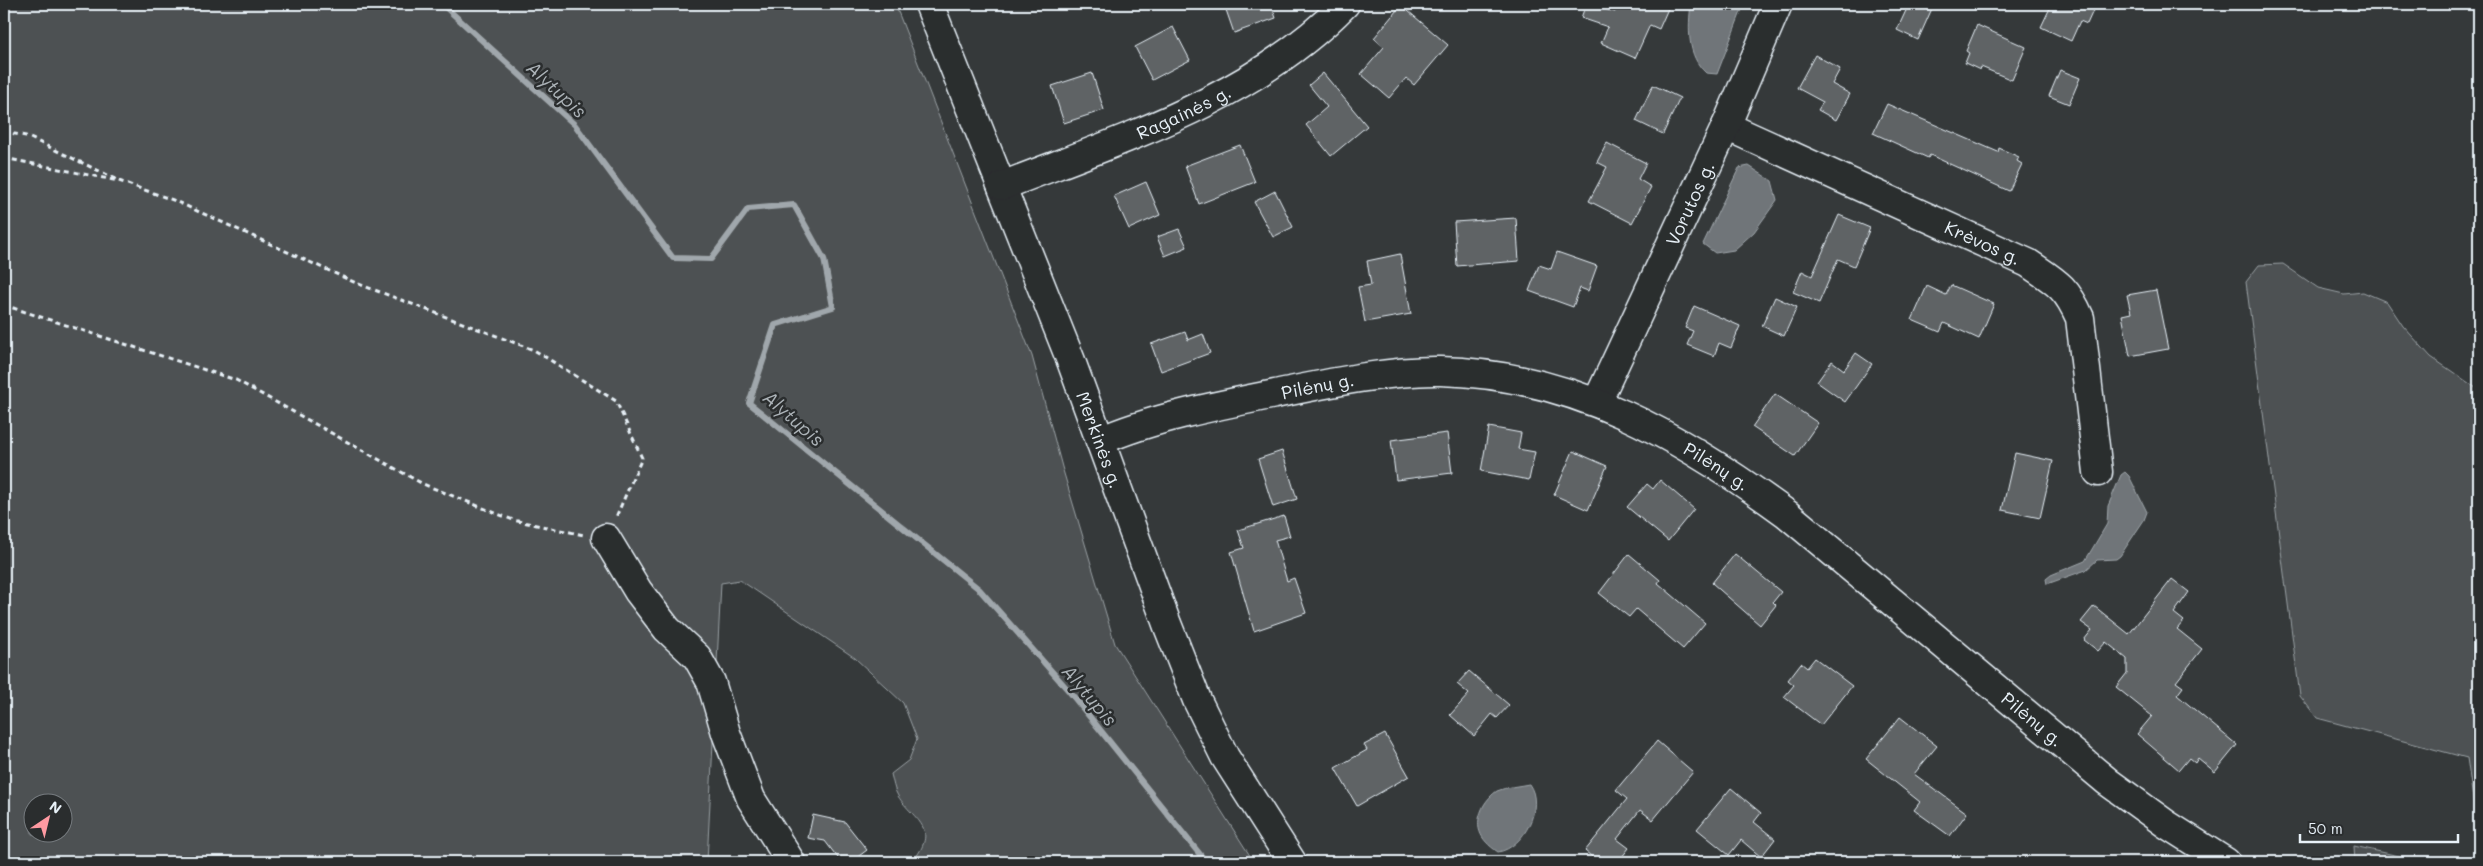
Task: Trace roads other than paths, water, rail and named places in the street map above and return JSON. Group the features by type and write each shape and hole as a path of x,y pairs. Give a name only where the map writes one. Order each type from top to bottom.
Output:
{"street":[{"name":"Merkinės g.","path":"929,4 1071,361 1197,700 1225,757 1292,862"},
{"name":"Ragainės g.","path":"1002,186 1135,134 1206,102 1287,55 1328,21 1345,4"},
{"name":"Vorutos g.","path":"1597,402 1726,126 1778,4"},
{"name":"Krėvos g.","path":"1726,126 2028,263 2056,281 2071,296 2080,318 2098,472"},
{"name":"Pilėnų g.","path":"1100,441 1120,432 1241,401 1312,386 1439,371 1494,376 1526,382 1597,402 1669,436 1751,488 1787,514 2108,782 2166,824 2226,862"},
{"path":"606,538 638,591 667,629 697,657 711,682 726,733 751,799 791,862"}],"waterway":[{"name":"Alytupis","path":"442,4 575,125 673,258 711,259 748,209 794,205 824,259 833,307 775,325 749,403 979,589 1069,691 1206,862"}]}
